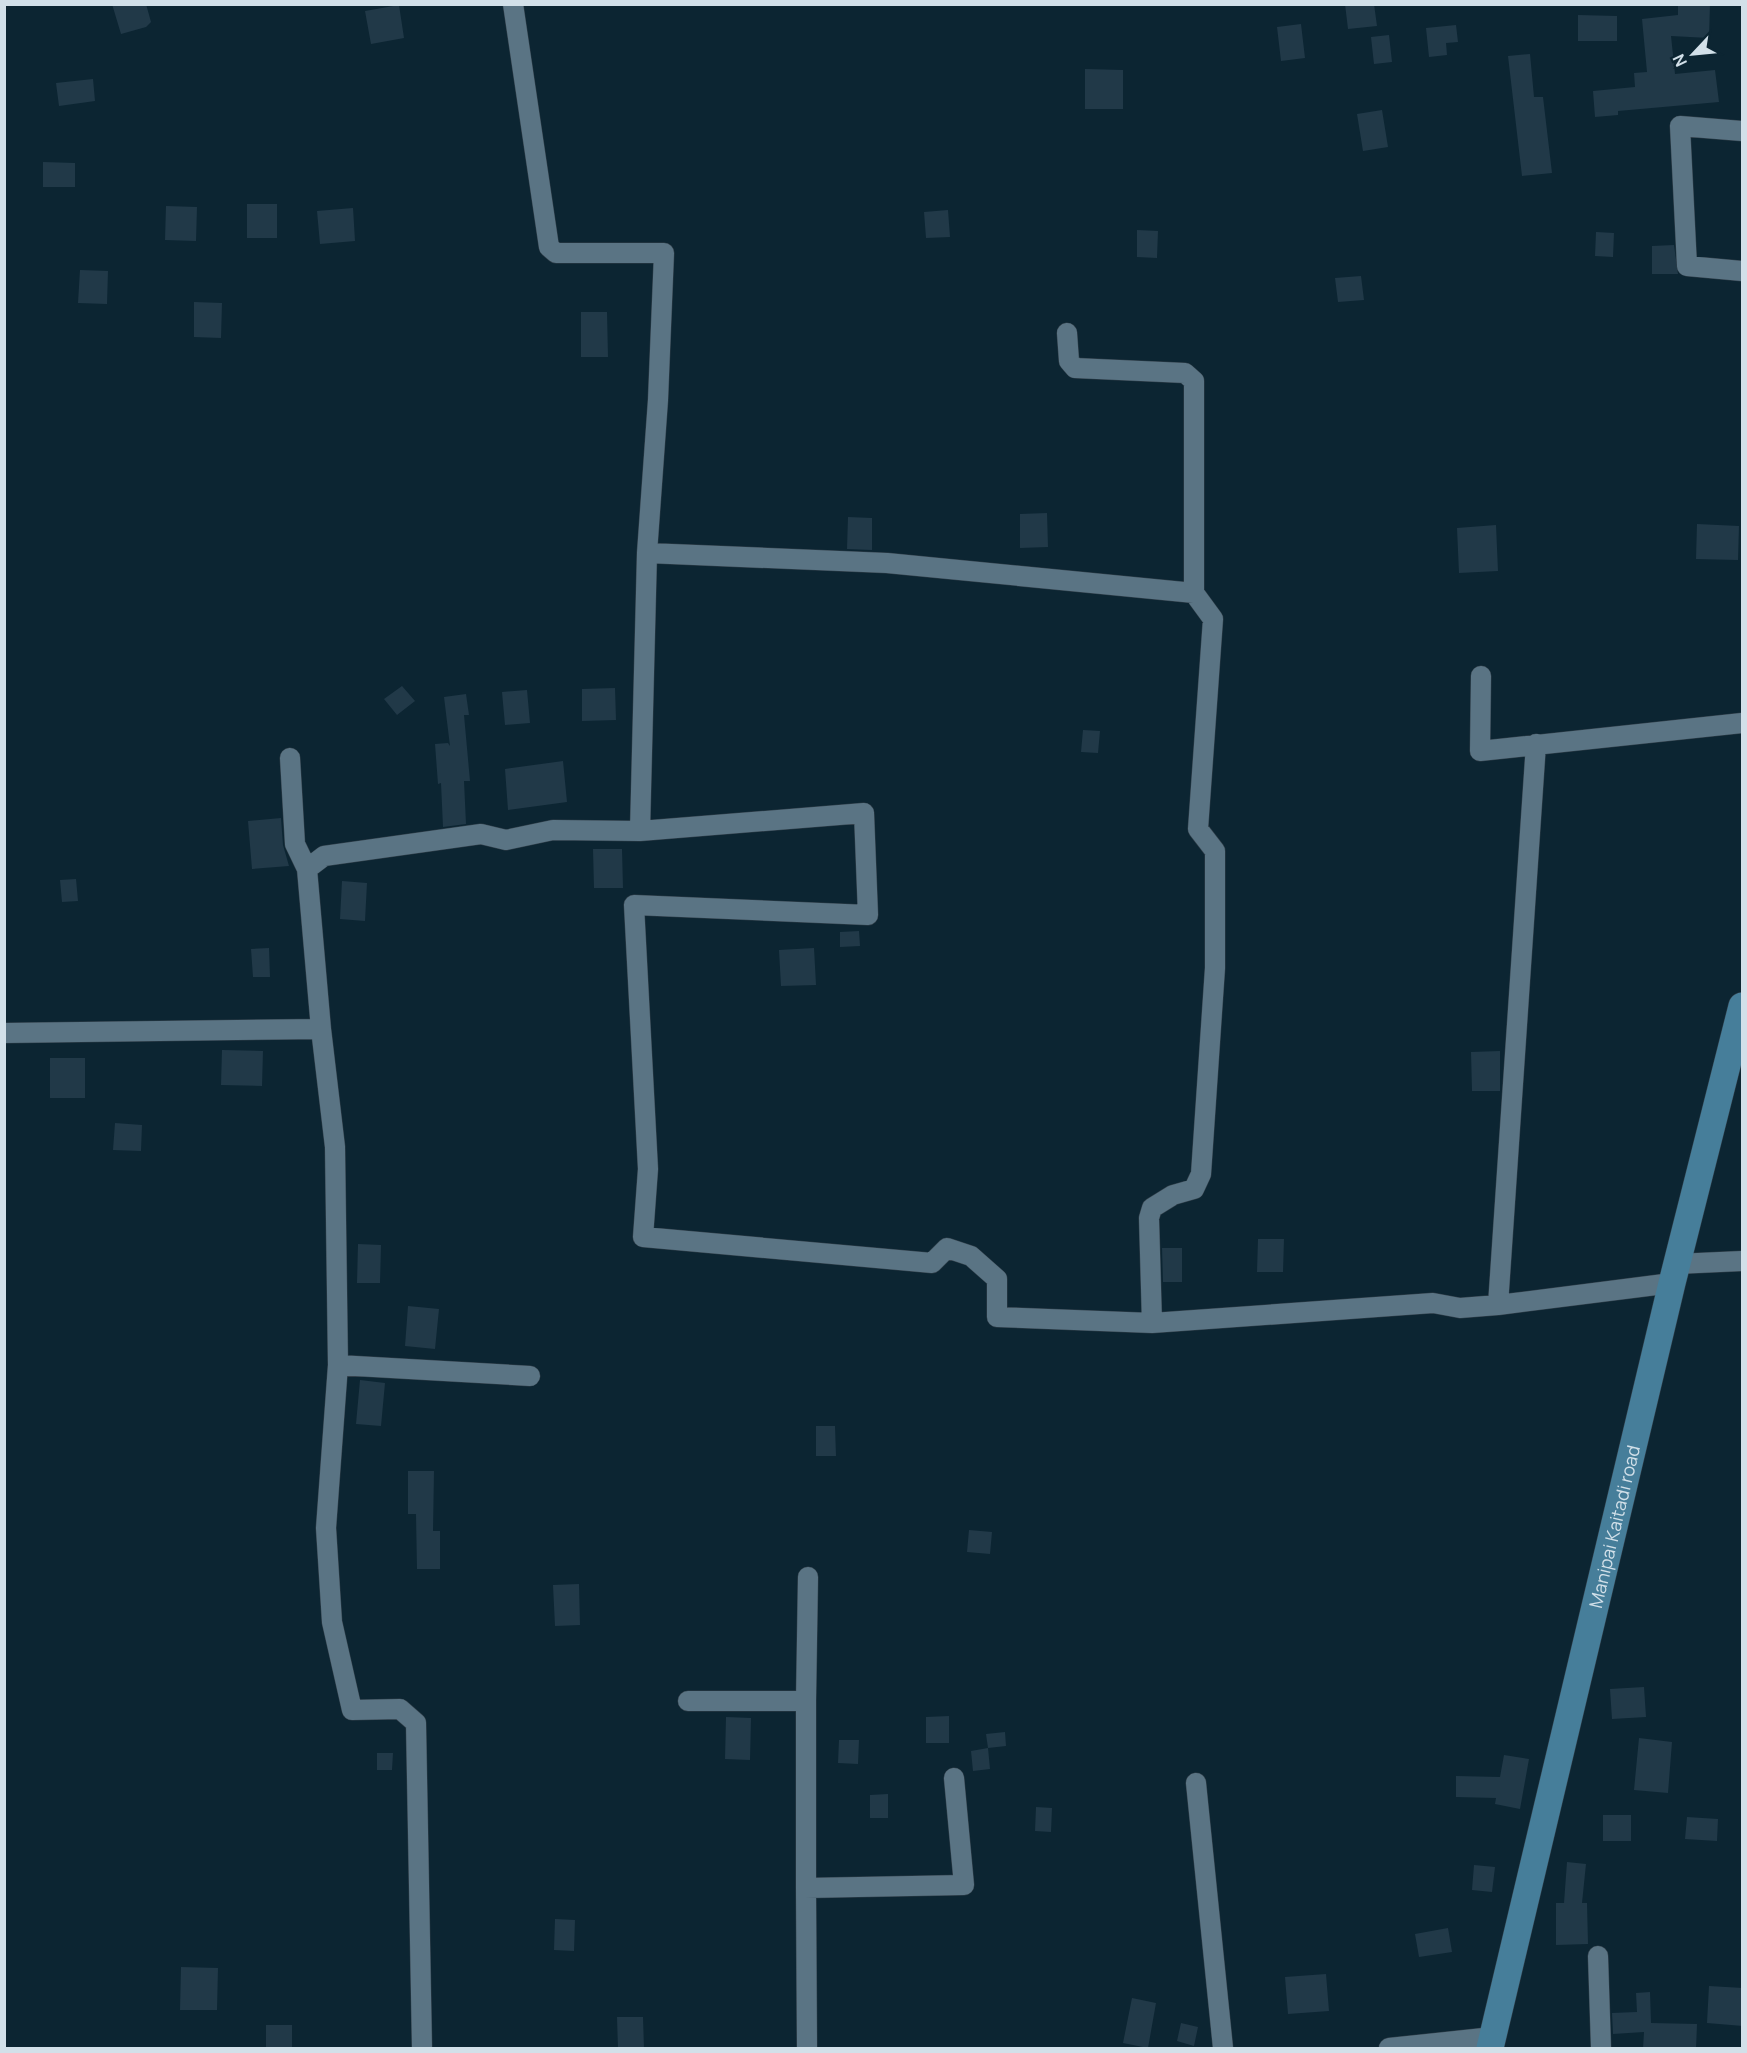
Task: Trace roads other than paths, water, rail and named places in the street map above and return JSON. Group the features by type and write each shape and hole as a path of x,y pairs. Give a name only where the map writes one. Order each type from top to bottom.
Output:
{"main road":[{"name":"Manipai Kaitadi road","path":"1491,2043 1674,1273 1743,1006"}],"street":[{"path":"513,4 549,247 556,253 664,253 658,400 647,553 640,831"},
{"path":"1743,131 1680,126 1687,266 1743,271"},
{"path":"1067,333 1069,361 1075,368 1185,373 1194,381 1194,593 1213,618 1198,829 1215,851 1215,968 1202,1174 1194,1189 1173,1195 1152,1208 1149,1218 1152,1323"},
{"path":"647,553 888,563 1194,593"},
{"path":"1481,676 1480,751 1743,723"},
{"path":"1498,1305 1536,744"},
{"path":"290,758 295,844 307,868 321,1029 335,1147 338,1365 326,1528 332,1622 352,1710 400,1709 416,1723 422,2049"},
{"path":"307,868 324,856 481,834 506,840 553,830 640,831 864,813 868,915 634,905 648,1169 643,1237 932,1263 947,1248 971,1256 997,1279 997,1317 1152,1323 1432,1303 1460,1308 1498,1305 1743,1261"},
{"path":"4,1033 321,1029"},
{"path":"338,1365 530,1376"},
{"path":"807,2049 808,1577"},
{"path":"688,1701 806,1701"},
{"path":"806,1888 964,1885 954,1778"},
{"path":"1196,1783 1223,2049"},
{"path":"1598,1956 1600,2049"},
{"path":"1389,2049 1491,2043"}]}
